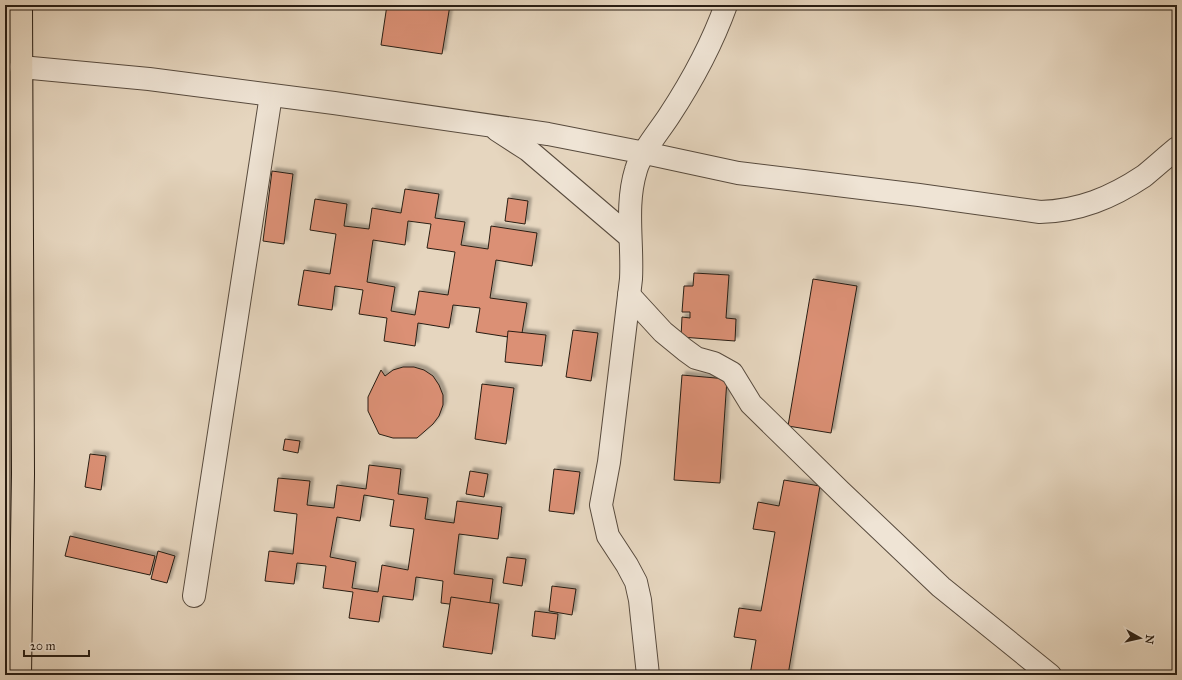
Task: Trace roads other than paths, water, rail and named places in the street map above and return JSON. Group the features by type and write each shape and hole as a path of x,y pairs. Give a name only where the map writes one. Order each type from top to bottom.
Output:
{"main road":[{"path":"20,675 23,474 21,5"}],"lane":[{"path":"648,675 640,600 636,582 608,536 601,505 609,462 629,295 632,262 630,202 632,184 636,168 645,152 670,115 703,59 726,5"},
{"path":"21,67 149,79 334,103 548,134 645,152 738,173 919,195 1040,212 1057,212 1108,197 1145,175 1177,148"},
{"path":"194,596 271,95"},
{"path":"492,127 528,150 630,237"},
{"path":"629,295 663,332 685,350 696,358 714,363 732,373 752,404 851,502 941,587 1050,675"}]}
